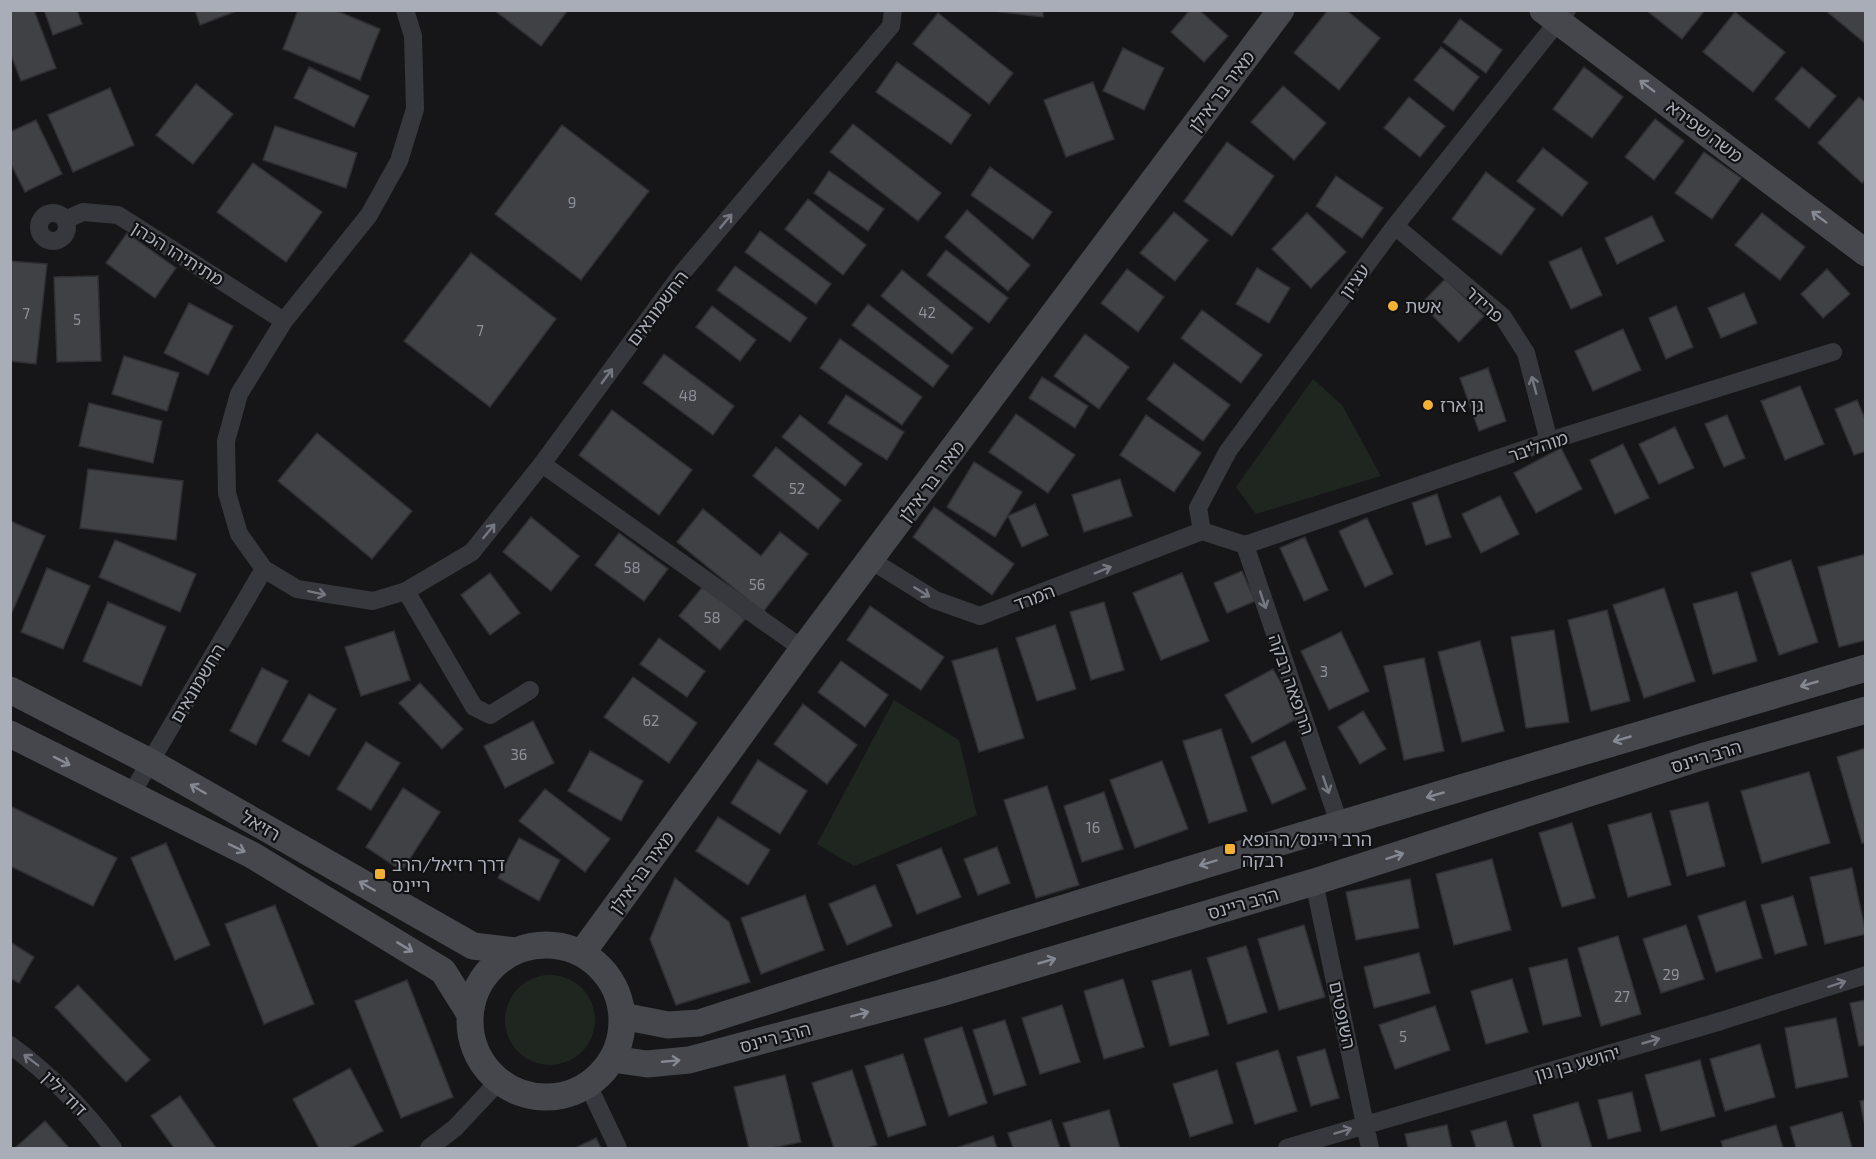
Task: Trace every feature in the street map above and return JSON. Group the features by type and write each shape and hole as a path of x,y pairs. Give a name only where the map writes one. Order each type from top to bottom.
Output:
{"main road":[{"name":"מאיר בר אילן","path":"582,953 803,649 872,561 1281,10"},
{"name":"משה שפירא","path":"1556,14 1866,253"},
{"name":"הרב ריינס","path":"622,1016 668,1025 699,1023 934,947 1339,823 1866,668"},
{"name":"רזיאל","path":"10,690 150,762 472,946 515,951"},
{"name":"הרב ריינס","path":"612,1059 647,1064 689,1060 941,993 1314,882 1701,757 1866,710"},
{"name":"רזיאל","path":"10,734 252,855 443,971 470,1014"},
{"path":"537,945 560,945 582,953 602,969 616,991 622,1016 621,1038 612,1059 602,1073 588,1085 567,1095 543,1097 520,1093 499,1081 482,1062 472,1039 470,1014 474,994 483,976 497,961 515,951 537,945"}],"street":[{"name":"החשמונאים","path":"405,10 412,36 415,109 399,161 369,215 284,321 239,394 226,441 227,493 236,524 239,534 264,569 297,589 334,597 373,601 406,591 472,552 542,464 683,272 891,26 893,10"},
{"name":"עציון","path":"1202,531 1198,508 1228,452 1556,14"},
{"name":"מתיתיהו הכהן","path":"64,220 83,212 118,215 284,321"},
{"name":"פרידר","path":"1395,226 1503,317 1526,353 1549,441"},
{"name":"מוהליבר","path":"1245,544 1549,441 1833,352"},
{"path":"542,464 803,649"},
{"path":"1202,531 1245,544"},
{"name":"המרד","path":"872,561 935,600 980,616 1202,531"},
{"name":"הרופאה רבקה","path":"1245,544 1339,823"},
{"name":"החשמונאים","path":"130,796 264,569"},
{"path":"406,591 474,707 490,716 530,690"},
{"name":"השופטים","path":"1314,882 1370,1149"},
{"name":"יהושע בן נון","path":"1287,1149 1720,1021 1866,975"},
{"name":"דוד ילין","path":"10,1045 37,1064 93,1120 113,1149"},
{"path":"429,1149 455,1128 499,1081"},
{"path":"588,1085 618,1149"}],"shaded area":[{"path":"1313,379 1342,405 1381,476 1256,514 1236,487"},
{"path":"894,700 959,740 977,815 854,866 817,844"},
{"path":"550,975 567,978 582,988 592,1003 595,1020 592,1037 582,1052 567,1062 550,1065 533,1062 518,1052 508,1037 505,1020 508,1003 518,988 533,978"}],"building":[{"path":"10,10 34,10 56,68 21,81 10,52"},
{"path":"44,10 77,10 82,24 53,35"},
{"path":"195,10 239,10 200,25"},
{"path":"298,10 335,10 380,29 360,80 283,49"},
{"path":"494,10 568,10 541,46"},
{"path":"986,10 1043,10 1043,17"},
{"path":"1190,10 1199,10 1228,36 1204,62 1171,32"},
{"path":"1328,10 1346,10 1380,38 1339,90 1294,53"},
{"path":"1646,10 1705,10 1682,39"},
{"path":"1825,10 1866,10 1866,44"},
{"path":"1735,12 1785,52 1753,92 1703,52"},
{"path":"938,13 1013,73 989,104 913,44"},
{"path":"1460,19 1502,50 1486,73 1443,42"},
{"path":"1441,47 1479,77 1453,111 1414,80"},
{"path":"1123,48 1164,68 1144,110 1103,91"},
{"path":"897,62 971,115 951,144 876,92"},
{"path":"309,67 369,96 354,127 294,98"},
{"path":"1584,67 1623,97 1592,138 1553,109"},
{"path":"1802,67 1836,96 1809,128 1775,99"},
{"path":"1093,82 1114,139 1066,157 1044,100"},
{"path":"196,84 233,114 193,164 156,135"},
{"path":"1283,86 1326,123 1294,160 1251,122"},
{"path":"110,88 134,145 73,172 48,115"},
{"path":"1409,97 1445,126 1420,157 1384,128"},
{"path":"1859,97 1866,103 1866,179 1862,183 1818,143"},
{"path":"1655,119 1684,141 1654,180 1625,157"},
{"path":"36,120 62,174 25,192 10,162 10,132"},
{"path":"853,124 941,193 918,221 830,152"},
{"path":"562,125 649,191 581,280 495,214"},
{"path":"275,126 357,153 346,188 263,160"},
{"path":"1227,142 1274,176 1232,236 1184,201"},
{"path":"1543,148 1588,183 1562,216 1517,181"},
{"path":"1704,152 1741,178 1712,219 1675,193"},
{"path":"253,163 322,212 286,262 217,212"},
{"path":"990,167 1052,212 1033,239 971,195"},
{"path":"829,171 884,209 868,231 814,193"},
{"path":"1486,172 1535,209 1501,255 1452,219"},
{"path":"1336,176 1383,208 1362,238 1316,206"},
{"path":"808,199 866,245 843,275 785,229"},
{"path":"967,210 1030,265 1008,291 945,237"},
{"path":"1174,212 1208,240 1175,281 1140,253"},
{"path":"1307,213 1346,252 1311,288 1272,249"},
{"path":"1762,213 1805,247 1780,280 1735,245"},
{"path":"1652,216 1664,241 1617,264 1605,238"},
{"path":"760,231 831,284 816,304 745,252"},
{"path":"127,233 176,268 155,298 106,263"},
{"path":"1581,248 1602,295 1571,309 1549,262"},
{"path":"946,250 1008,298 989,323 927,275"},
{"path":"471,253 556,319 490,407 404,341"},
{"path":"10,261 47,264 36,364 10,361"},
{"path":"735,266 807,318 790,342 717,290"},
{"path":"1257,268 1290,288 1269,323 1236,304"},
{"path":"1127,269 1164,297 1138,332 1101,303"},
{"path":"1827,269 1850,294 1823,318 1801,294"},
{"path":"902,270 973,328 952,354 881,296"},
{"path":"98,276 101,361 57,362 54,277"},
{"path":"1445,279 1484,316 1459,342 1421,304"},
{"path":"1744,293 1757,323 1721,338 1708,308"},
{"path":"189,303 233,326 208,375 164,353"},
{"path":"868,304 949,366 933,387 852,325"},
{"path":"712,306 756,340 740,361 696,327"},
{"path":"1676,306 1693,347 1666,359 1649,318"},
{"path":"1202,310 1262,355 1241,383 1181,338"},
{"path":"1623,329 1641,370 1593,391 1575,351"},
{"path":"1085,334 1129,367 1099,409 1054,376"},
{"path":"840,339 922,397 902,425 820,368"},
{"path":"664,354 734,406 713,435 643,383"},
{"path":"124,356 179,373 167,411 112,394"},
{"path":"1174,363 1230,405 1203,441 1147,399"},
{"path":"1488,368 1506,421 1479,431 1460,378"},
{"path":"1042,377 1088,406 1075,428 1029,398"},
{"path":"1800,386 1824,444 1785,460 1761,401"},
{"path":"846,395 904,432 887,460 828,423"},
{"path":"1857,400 1866,421 1866,451 1854,455 1835,409"},
{"path":"89,403 162,421 153,463 79,446"},
{"path":"612,410 692,470 659,515 579,455"},
{"path":"1016,414 1075,455 1048,493 989,452"},
{"path":"800,415 862,464 845,486 782,437"},
{"path":"1146,415 1201,453 1174,492 1120,455"},
{"path":"1727,415 1745,458 1724,467 1705,424"},
{"path":"1675,427 1694,468 1659,484 1639,444"},
{"path":"317,433 412,511 372,559 278,481"},
{"path":"1623,444 1649,498 1615,514 1590,460"},
{"path":"776,447 841,500 818,529 753,476"},
{"path":"1561,448 1582,489 1536,513 1514,473"},
{"path":"974,462 1022,492 995,537 947,507"},
{"path":"88,469 183,481 176,540 80,528"},
{"path":"1120,479 1132,516 1084,532 1072,495"},
{"path":"1437,494 1451,537 1426,545 1412,503"},
{"path":"1500,496 1519,534 1481,553 1462,514"},
{"path":"1035,504 1048,535 1022,547 1008,516"},
{"path":"934,507 1014,564 992,595 913,537"},
{"path":"703,509 761,556 780,532 808,554 763,612 677,542"},
{"path":"531,517 579,556 551,591 503,552"},
{"path":"1367,518 1393,574 1365,587 1339,531"},
{"path":"10,521 45,536 10,617"},
{"path":"619,533 668,569 644,601 595,565"},
{"path":"1305,537 1328,590 1304,601 1280,548"},
{"path":"115,540 196,574 180,612 99,577"},
{"path":"1866,554 1866,640 1839,647 1818,567"},
{"path":"1791,560 1818,642 1779,655 1751,573"},
{"path":"47,568 90,586 63,649 21,632"},
{"path":"1242,571 1255,601 1227,613 1214,583"},
{"path":"490,573 520,613 490,635 461,595"},
{"path":"1182,573 1209,641 1161,660 1133,593"},
{"path":"704,585 745,619 720,650 679,616"},
{"path":"1664,588 1695,681 1644,698 1613,605"},
{"path":"1737,592 1757,661 1713,674 1693,604"},
{"path":"108,602 166,627 141,686 83,661"},
{"path":"1104,602 1124,670 1091,680 1070,612"},
{"path":"870,606 944,657 921,690 847,640"},
{"path":"1607,610 1630,701 1591,711 1568,620"},
{"path":"1055,625 1076,689 1037,701 1016,638"},
{"path":"1554,630 1569,722 1526,728 1511,637"},
{"path":"394,631 410,680 361,696 345,647"},
{"path":"1341,632 1369,691 1329,710 1301,651"},
{"path":"659,638 705,671 687,697 640,664"},
{"path":"1480,641 1504,731 1462,742 1438,652"},
{"path":"997,648 1024,738 979,752 952,661"},
{"path":"1424,658 1444,751 1404,760 1384,666"},
{"path":"841,661 888,695 865,727 818,692"},
{"path":"262,668 288,681 256,745 230,731"},
{"path":"1273,669 1300,717 1252,743 1225,695"},
{"path":"633,677 697,723 669,763 604,717"},
{"path":"420,683 463,729 442,749 399,703"},
{"path":"309,694 336,709 309,756 282,741"},
{"path":"803,704 857,745 827,784 774,744"},
{"path":"1363,711 1386,749 1360,764 1338,727"},
{"path":"533,721 554,763 505,788 484,746"},
{"path":"1221,729 1247,811 1209,823 1183,741"},
{"path":"1285,741 1306,789 1272,804 1251,757"},
{"path":"366,742 400,763 371,810 337,789"},
{"path":"1866,748 1866,842 1862,843 1837,757"},
{"path":"590,751 643,781 621,821 568,791"},
{"path":"758,760 807,791 780,834 731,803"},
{"path":"1162,761 1188,829 1135,848 1110,780"},
{"path":"1809,772 1830,843 1762,863 1741,791"},
{"path":"1047,786 1079,885 1036,898 1004,800"},
{"path":"403,788 440,812 402,871 366,847"},
{"path":"545,789 610,839 585,872 519,821"},
{"path":"1104,792 1123,849 1082,862 1064,806"},
{"path":"1708,802 1725,866 1687,876 1670,811"},
{"path":"10,806 117,858 93,906 10,866"},
{"path":"1651,813 1671,885 1628,897 1608,825"},
{"path":"718,817 770,850 748,885 696,851"},
{"path":"1572,823 1595,898 1562,907 1539,833"},
{"path":"519,838 560,860 539,901 498,878"},
{"path":"166,843 210,945 175,960 131,858"},
{"path":"997,847 1010,883 978,895 964,859"},
{"path":"941,848 961,897 917,914 897,865"},
{"path":"1492,859 1511,930 1454,945 1436,874"},
{"path":"1852,868 1866,934 1825,944 1810,877"},
{"path":"675,878 729,922 750,982 676,1005 650,939"},
{"path":"1410,879 1419,928 1356,940 1346,892"},
{"path":"875,885 892,926 847,945 829,904"},
{"path":"805,895 824,950 761,974 741,918"},
{"path":"1793,896 1807,945 1775,954 1761,905"},
{"path":"1745,901 1762,958 1716,972 1698,916"},
{"path":"275,905 314,1004 264,1024 225,924"},
{"path":"1304,925 1325,997 1279,1010 1258,939"},
{"path":"1686,925 1704,979 1661,993 1643,939"},
{"path":"1618,936 1641,1014 1601,1026 1578,948"},
{"path":"10,942 34,957 19,983 10,978"},
{"path":"1246,946 1267,1012 1228,1024 1207,958"},
{"path":"1419,953 1430,993 1374,1008 1364,967"},
{"path":"1567,959 1581,1016 1543,1025 1529,968"},
{"path":"1191,970 1209,1035 1170,1046 1152,981"},
{"path":"1123,979 1144,1047 1104,1059 1084,991"},
{"path":"1512,979 1528,1032 1486,1044 1471,991"},
{"path":"407,980 453,1097 401,1118 355,1001"},
{"path":"78,985 150,1060 126,1082 55,1007"},
{"path":"1866,1000 1866,1045 1859,1046 1850,1003"},
{"path":"1062,1005 1080,1062 1040,1074 1022,1018"},
{"path":"1435,1006 1450,1050 1395,1069 1379,1025"},
{"path":"1836,1018 1848,1077 1796,1088 1785,1028"},
{"path":"1005,1020 1026,1085 994,1095 973,1030"},
{"path":"962,1027 987,1103 949,1116 924,1039"},
{"path":"1760,1044 1775,1097 1725,1111 1710,1059"},
{"path":"1325,1049 1339,1098 1311,1106 1297,1057"},
{"path":"1278,1050 1297,1111 1255,1124 1236,1063"},
{"path":"903,1054 926,1125 888,1137 865,1066"},
{"path":"1700,1060 1715,1116 1661,1131 1645,1075"},
{"path":"350,1068 383,1131 350,1148 319,1148 293,1099"},
{"path":"852,1070 877,1145 866,1148 834,1148 812,1083"},
{"path":"1217,1070 1233,1123 1190,1137 1173,1084"},
{"path":"785,1075 801,1142 772,1148 749,1148 734,1087"},
{"path":"1632,1092 1641,1131 1608,1139 1598,1100"},
{"path":"180,1096 216,1148 174,1148 151,1116"},
{"path":"1866,1100 1866,1132 1860,1101"},
{"path":"1578,1102 1592,1148 1542,1148 1533,1115"},
{"path":"1109,1110 1120,1148 1071,1148 1063,1123"},
{"path":"1842,1112 1852,1148 1796,1148 1790,1127"},
{"path":"1051,1120 1060,1148 1013,1148 1008,1133"},
{"path":"45,1121 69,1148 15,1148"},
{"path":"1506,1121 1514,1148 1476,1148 1471,1131"},
{"path":"1447,1125 1452,1148 1408,1148 1405,1134"},
{"path":"1776,1125 1783,1148 1723,1148 1721,1141"},
{"path":"993,1136 997,1148 956,1148"},
{"path":"596,1138 601,1148 575,1148"}],"place":[{"name":"אשת","path":"1393,306"},
{"name":"גן ארז","path":"1428,405"},
{"name":"הרב ריינס/הרופא רבקה","path":"1230,849"},
{"name":"דרך רזיאל/הרב ריינס","path":"380,874"}]}
